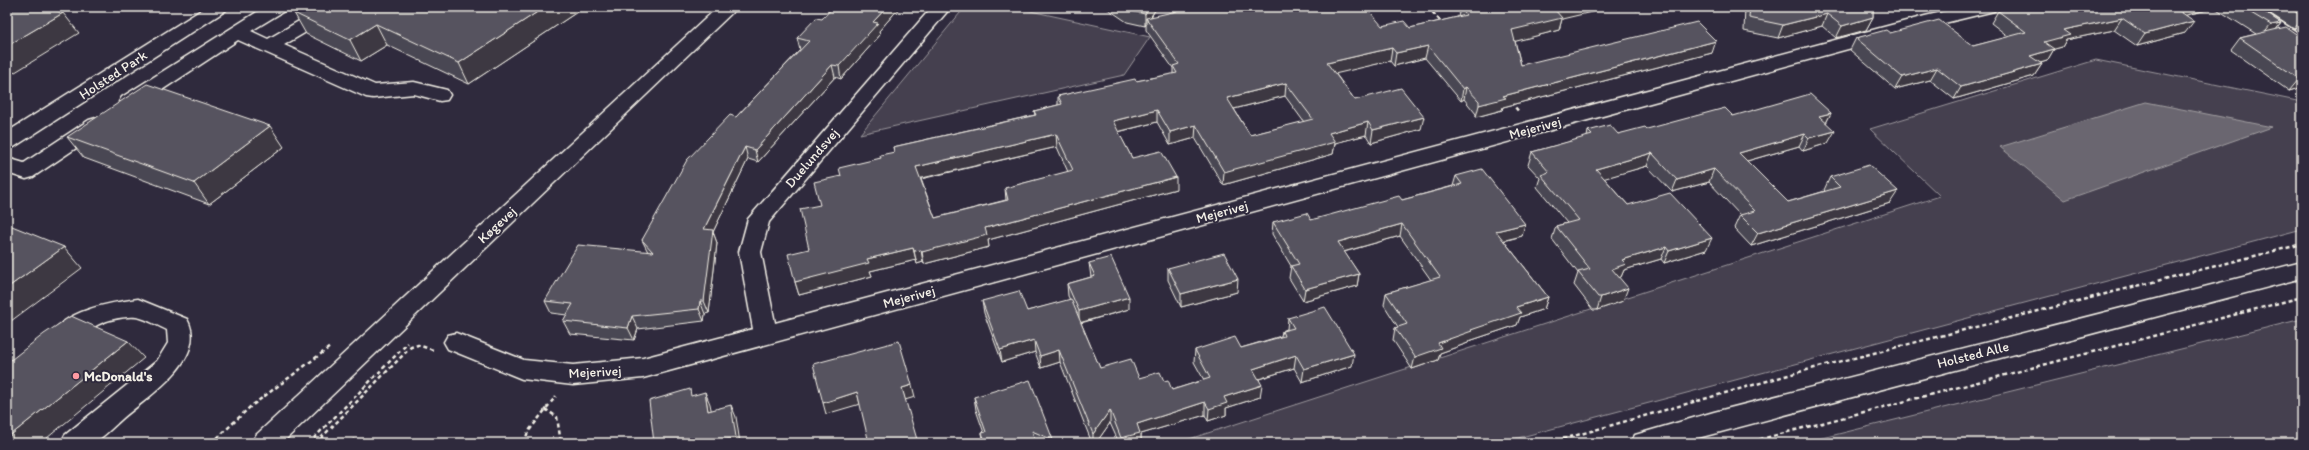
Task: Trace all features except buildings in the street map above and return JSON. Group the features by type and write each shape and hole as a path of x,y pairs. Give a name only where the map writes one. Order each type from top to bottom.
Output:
{"street":[{"name":"Holsted Park","path":"7,142 219,7"},
{"path":"7,165 32,175 114,112 175,71 278,7"},
{"path":"269,46 336,7"},
{"name":"Køgevej","path":"265,443 729,7"},
{"name":"Duelundsvej","path":"766,336 750,252 759,219 942,7"},
{"name":"Mejerivej","path":"456,342 522,369 573,375 643,368 1533,128 1924,14 1988,7"},
{"path":"2244,7 2295,39 2302,38"},
{"path":"237,32 373,92 414,88 440,96"},
{"path":"138,59 175,71"},
{"name":"Holsted Alle","path":"1644,443 1714,422 2302,270"},
{"path":"44,351 87,319 113,311 138,308 179,325 180,344 166,368 74,443"}],"path":[{"path":"1428,7 1443,24"},
{"path":"1508,99 1533,128"},
{"path":"1549,443 1799,372 2302,244"},
{"path":"1746,443 2302,297"},
{"path":"309,443 410,342"},
{"path":"316,443 410,347 418,345 441,352 456,342"},
{"path":"524,443 528,432 573,375"},
{"path":"545,409 557,417 561,443"}],"shaded area":[{"path":"965,7 1012,7 1150,37 1124,75 860,134"},
{"path":"2096,60 2302,102 2302,229 1499,443 1177,443 1940,196 1870,129"},
{"path":"2146,102 2272,127 2065,200 2000,147"},
{"path":"2302,319 2302,443 1802,443"}],"place":[{"name":"McDonald's","path":"76,376"}]}
